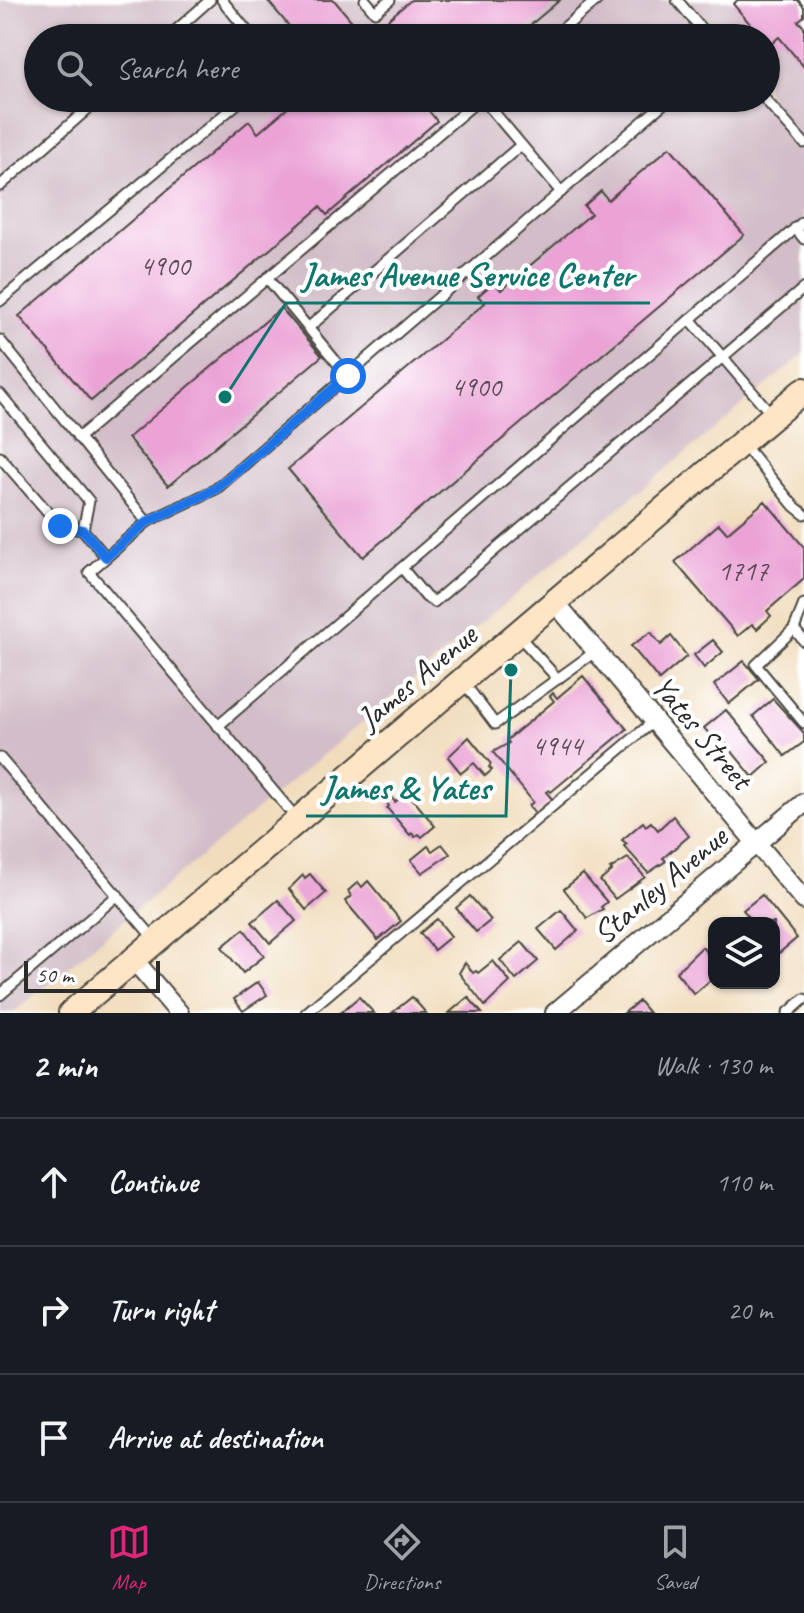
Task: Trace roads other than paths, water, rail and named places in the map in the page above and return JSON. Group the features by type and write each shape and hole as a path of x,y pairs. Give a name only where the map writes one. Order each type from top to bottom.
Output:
{"main road":[{"name":"James Avenue","path":"71,1013 742,442 773,416 801,399"}],"street":[{"name":"Yates Street","path":"555,602 804,900"},
{"name":"Stanley Avenue","path":"555,1013 804,803"},
{"path":"134,960 179,1013"}],"lane":[{"path":"183,24 210,0"},
{"path":"222,0 242,24"},
{"path":"365,0 375,12 390,0"},
{"path":"569,24 597,0"},
{"path":"677,0 697,24"},
{"path":"0,186 84,112"},
{"path":"0,301 227,112"},
{"path":"78,438 465,112"},
{"path":"494,112 561,192"},
{"path":"298,820 89,572 147,522 216,489 654,112"},
{"path":"779,112 800,131 804,143"},
{"path":"308,328 521,145"},
{"path":"218,726 804,221"},
{"path":"795,228 804,239"},
{"path":"267,278 348,376"},
{"path":"402,568 434,602 804,288"},
{"path":"690,319 773,416"},
{"path":"0,340 147,522"},
{"path":"0,394 89,501 83,530"},
{"path":"742,442 804,514"},
{"path":"0,457 60,526 83,530 106,557"},
{"path":"804,604 794,629 756,665 804,723"},
{"path":"794,629 804,641"},
{"path":"517,634 558,679"},
{"path":"462,680 495,724 596,651"},
{"path":"306,1013 654,721"},
{"path":"0,758 156,941"},
{"path":"0,995 118,895"},
{"path":"788,1013 804,999"}],"place":[{"name":"James Avenue Service Center","path":"225,397"},
{"name":"James & Yates","path":"511,670"}]}
